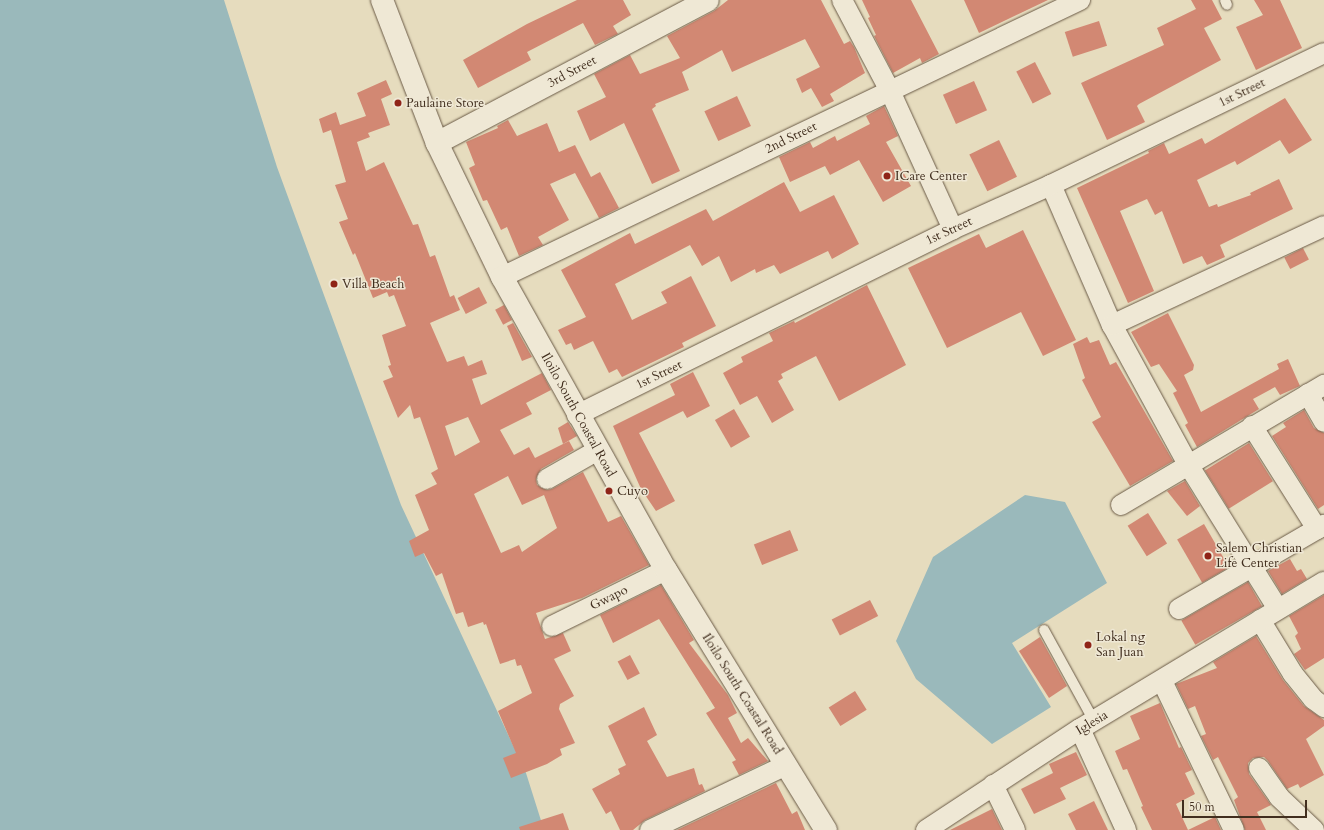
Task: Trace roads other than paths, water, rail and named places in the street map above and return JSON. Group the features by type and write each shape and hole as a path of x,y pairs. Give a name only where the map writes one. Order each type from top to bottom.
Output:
{"street":[{"name":"Iloilo South Coastal Road","path":"382,0 437,143 502,277 577,415 666,570 826,830"},
{"name":"3rd Street","path":"437,143 708,0"},
{"path":"842,0 890,91 953,229"},
{"name":"2nd Street","path":"502,277 1080,0"},
{"name":"1st Street","path":"577,415 953,229 1051,185 1324,53"},
{"path":"1051,185 1112,325 1189,466 1278,609"},
{"path":"1112,325 1324,226"},
{"path":"1121,505 1189,466 1252,426 1316,390 1324,422"},
{"path":"1179,609 1321,527 1252,426"},
{"path":"547,480 598,450"},
{"name":"Gwapo","path":"552,626 666,570"},
{"name":"Iglesia","path":"926,830 1087,725 1324,582"},
{"path":"1260,620 1293,674 1313,699 1324,707"},
{"path":"1162,681 1234,830"},
{"path":"1087,725 1126,830"},
{"path":"650,830 786,765"},
{"path":"1259,768 1278,797 1314,830"},
{"path":"993,785 1015,830"}],"lane":[{"path":"1044,630 1087,725"}],"water":[{"path":"0,0 224,0 277,167 401,505 526,773 544,830 0,830"},
{"path":"1025,495 1065,502 1107,583 1012,643 1051,707 992,744 916,679 896,641 933,557"}],"place":[{"name":"Paulaine Store","path":"398,103"},
{"name":"ICare Center","path":"887,176"},
{"name":"Villa Beach","path":"334,284"},
{"name":"Cuyo","path":"609,491"},
{"name":"Salem Christian Life Center","path":"1208,556"},
{"name":"Lokal ng San Juan","path":"1088,645"}]}
